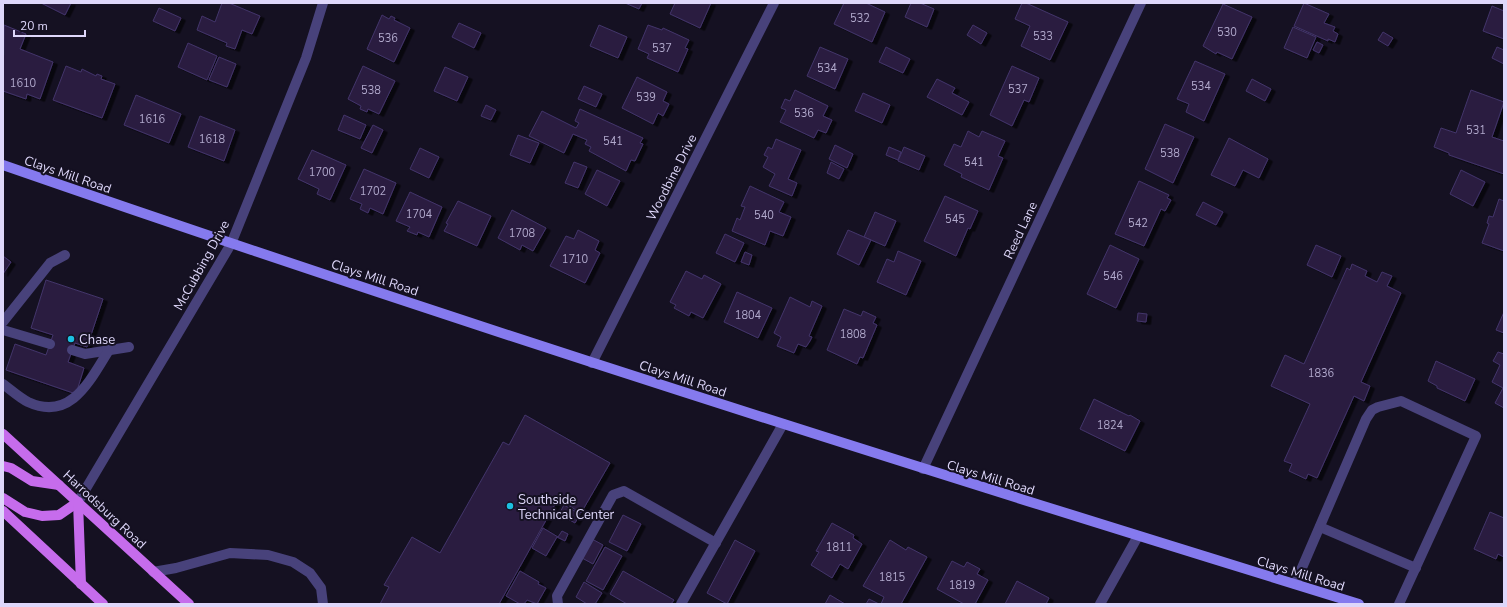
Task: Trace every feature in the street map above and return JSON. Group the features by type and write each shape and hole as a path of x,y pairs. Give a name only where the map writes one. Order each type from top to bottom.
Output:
{"main road":[{"name":"Clays Mill Road","path":"3,165 231,244 592,363 1138,536 1359,604"},
{"name":"Harrodsburg Road","path":"3,434 189,604"},
{"path":"3,466 11,468 32,481 59,485"},
{"path":"3,498 25,512 42,516 59,515 78,502"},
{"path":"78,502 81,584"},
{"path":"3,511 103,604"}],"street":[{"name":"McCubbing Drive","path":"78,502 231,244 306,58 324,3"},
{"name":"Woodbine Drive","path":"592,363 774,3"},
{"name":"Reed Lane","path":"923,468 1141,3"},
{"path":"3,322 50,263 65,255"},
{"path":"3,330 50,344"},
{"path":"72,350 85,354 129,347"},
{"path":"3,384 28,402 51,409 66,402 84,389 109,350"},
{"path":"1295,584 1366,419 1372,410 1401,401 1476,436 1399,604"},
{"path":"681,604 783,424"},
{"path":"558,604 557,596 613,495 624,491 716,543"},
{"path":"1320,527 1416,568"},
{"path":"1100,604 1138,536"},
{"path":"153,572 176,568 230,554 268,555 293,562 310,573 322,588 323,604"}],"building":[{"path":"41,3 71,3 65,15"},
{"path":"222,3 229,3 260,16 252,34 242,30 235,49 226,46 227,43 197,30 202,16 215,22"},
{"path":"625,3 642,3 639,9"},
{"path":"675,3 711,3 700,28 670,14"},
{"path":"844,3 866,3 885,12 872,42 834,24"},
{"path":"911,3 920,3 934,9 927,27 905,17"},
{"path":"1022,3 1026,3 1068,22 1050,60 1021,46 1030,26 1015,19"},
{"path":"1304,3 1329,14 1324,23 1335,27 1333,31 1338,34 1335,42 1328,39 1328,41 1294,26"},
{"path":"1223,4 1252,17 1232,59 1217,52 1216,54 1203,46"},
{"path":"1492,6 1504,11 1504,39 1483,31"},
{"path":"159,8 181,18 175,31 153,21"},
{"path":"382,15 389,19 391,16 395,18 394,20 410,28 394,62 367,49"},
{"path":"459,23 481,33 474,48 452,37"},
{"path":"4,25 26,34 20,49 53,62 40,99 27,94 26,99 3,91"},
{"path":"599,25 627,37 618,58 590,46"},
{"path":"648,25 662,30 663,28 689,40 685,48 688,49 678,72 647,58 649,54 638,49"},
{"path":"973,25 987,33 981,44 967,35"},
{"path":"1293,27 1316,37 1307,58 1284,48"},
{"path":"1383,32 1393,38 1388,46 1378,40"},
{"path":"1317,42 1323,45 1319,53 1313,50"},
{"path":"188,43 217,56 207,80 178,67"},
{"path":"820,47 848,59 835,89 807,76"},
{"path":"886,47 910,59 903,73 879,62"},
{"path":"1497,47 1504,50 1504,64 1492,58"},
{"path":"219,57 236,64 227,87 209,80"},
{"path":"1195,61 1225,74 1204,121 1186,112 1189,104 1177,99"},
{"path":"66,66 81,72 82,69 96,76 97,74 102,76 101,79 115,84 102,118 53,100"},
{"path":"363,66 395,81 379,114 368,109 367,112 360,109 361,106 348,99"},
{"path":"1012,66 1039,78 1029,102 1024,100 1012,126 990,115"},
{"path":"445,67 468,77 457,101 434,91"},
{"path":"637,77 667,92 663,101 669,104 663,116 658,113 653,124 622,108"},
{"path":"937,79 955,88 952,93 969,102 962,115 927,97"},
{"path":"1252,79 1271,89 1265,101 1246,91"},
{"path":"584,86 602,94 596,107 578,99"},
{"path":"795,90 828,106 823,116 832,120 826,133 818,130 814,138 780,122 786,110 781,108 785,99 790,101"},
{"path":"1471,90 1504,102 1492,137 1504,141 1504,174 1449,155 1449,153 1434,147 1441,128 1456,133"},
{"path":"863,93 890,105 882,123 855,111"},
{"path":"136,95 181,114 169,143 124,125"},
{"path":"486,105 496,110 491,120 481,116"},
{"path":"580,109 643,138 640,143 643,144 635,161 631,160 626,171 589,151 591,147 585,144 587,140 573,134 564,153 529,136 542,111 576,128 579,123 575,121"},
{"path":"344,115 366,125 360,139 338,130"},
{"path":"200,116 235,130 224,161 188,147"},
{"path":"1165,124 1194,137 1173,183 1145,169"},
{"path":"373,125 383,130 372,153 361,148"},
{"path":"968,131 979,137 982,131 1005,141 998,156 1003,158 989,190 961,177 962,174 944,165 954,144 961,147"},
{"path":"518,135 539,143 530,163 510,155"},
{"path":"1229,138 1268,159 1259,178 1243,170 1235,186 1211,175"},
{"path":"776,139 801,150 788,179 797,183 792,196 769,186 775,174 763,167 768,157 764,155 768,147 772,149"},
{"path":"835,145 853,154 847,168 829,159"},
{"path":"889,147 901,152 898,160 886,155"},
{"path":"904,147 925,156 919,170 898,161"},
{"path":"420,148 439,157 429,178 410,169"},
{"path":"312,150 346,165 330,200 317,194 319,189 298,179"},
{"path":"574,162 587,167 578,188 565,183"},
{"path":"831,162 844,169 839,179 827,173"},
{"path":"364,169 396,183 383,214 370,208 368,213 360,209 362,204 350,199"},
{"path":"597,170 620,181 607,206 585,194"},
{"path":"1461,170 1485,182 1473,206 1450,194"},
{"path":"1139,181 1169,195 1167,198 1171,200 1165,211 1161,209 1144,246 1115,234"},
{"path":"750,186 784,202 779,212 791,217 783,236 770,231 765,245 732,231 737,218 740,220 745,207 741,206"},
{"path":"410,192 442,207 429,237 418,232 417,235 407,231 410,227 396,221"},
{"path":"945,196 978,211 970,229 968,228 956,256 924,241"},
{"path":"1499,199 1504,201 1504,251 1482,243 1489,224 1487,223 1489,216 1493,217"},
{"path":"458,201 491,216 477,246 444,231 448,224 446,223"},
{"path":"1203,202 1223,212 1216,225 1196,215"},
{"path":"512,210 546,228 533,251 522,245 520,250 498,238"},
{"path":"875,212 896,221 885,246 864,237"},
{"path":"578,230 599,241 595,250 600,253 585,283 550,266 566,236 574,239"},
{"path":"848,230 871,240 859,265 837,254"},
{"path":"725,234 744,243 735,262 716,253"},
{"path":"1110,245 1139,259 1116,308 1087,294"},
{"path":"1316,245 1341,256 1332,277 1307,265"},
{"path":"898,251 921,261 906,295 877,282 887,259 894,262"},
{"path":"745,252 752,255 749,265 741,262"},
{"path":"3,256 11,262 3,274"},
{"path":"1352,264 1367,271 1365,276 1377,282 1382,272 1392,276 1387,286 1401,293 1361,382 1370,386 1364,401 1354,396 1317,478 1308,474 1306,479 1289,471 1292,464 1284,461 1310,404 1271,386 1285,355 1304,364 1347,268 1350,270"},
{"path":"686,271 702,279 704,275 721,284 703,318 691,312 689,316 674,308 676,305 670,302"},
{"name":"Chase","path":"46,280 103,299 87,347 75,343 68,362 84,368 76,394 6,370 15,344 46,355 53,335 31,328"},
{"path":"737,292 772,308 758,338 724,322"},
{"path":"790,297 810,307 812,301 822,306 809,336 812,337 810,341 806,347 798,344 794,353 777,346 781,337 774,333"},
{"path":"844,309 861,316 863,311 876,317 873,323 877,325 863,358 860,357 857,364 827,350"},
{"path":"1504,312 1504,333 1496,330"},
{"path":"1138,313 1147,314 1146,322 1137,321"},
{"path":"1498,352 1504,354 1504,408 1495,403 1503,388 1492,382 1500,365 1493,361"},
{"path":"1436,361 1475,379 1465,401 1437,388 1437,386 1428,381"},
{"path":"1094,399 1140,421 1125,451 1080,429"},
{"name":"Southside Technical Center","path":"525,415 610,463 581,513 558,499 499,604 380,604 389,587 384,585 412,537 440,553 503,442 509,445"},
{"path":"564,505 580,514 575,523 559,514"},
{"path":"1490,512 1504,518 1504,557 1498,554 1496,559 1474,549"},
{"path":"623,515 641,524 627,551 609,542"},
{"path":"832,523 854,535 853,538 862,544 848,569 840,564 832,578 811,565 819,552 816,551"},
{"path":"543,528 558,537 562,531 568,534 565,541 557,537 546,556 532,548"},
{"path":"592,539 603,545 593,564 582,558"},
{"path":"735,540 755,551 727,604 707,593"},
{"path":"890,540 906,550 908,547 927,557 901,604 881,604 884,597 863,586"},
{"path":"605,547 622,556 603,590 586,581"},
{"path":"952,561 964,567 967,562 980,569 977,574 988,580 975,604 964,604 937,589"},
{"path":"520,571 546,588 537,604 527,600 524,604 520,604 506,596"},
{"path":"623,571 674,600 671,604 627,604 610,594"},
{"path":"1017,581 1049,598 1046,604 1005,604"},
{"path":"584,582 602,593 595,604 587,604 576,597"},
{"path":"830,595 845,604 825,604"},
{"path":"869,599 879,604 866,604"}],"place":[{"name":"Chase","path":"71,339"},
{"name":"Southside Technical Center","path":"510,506"}]}
